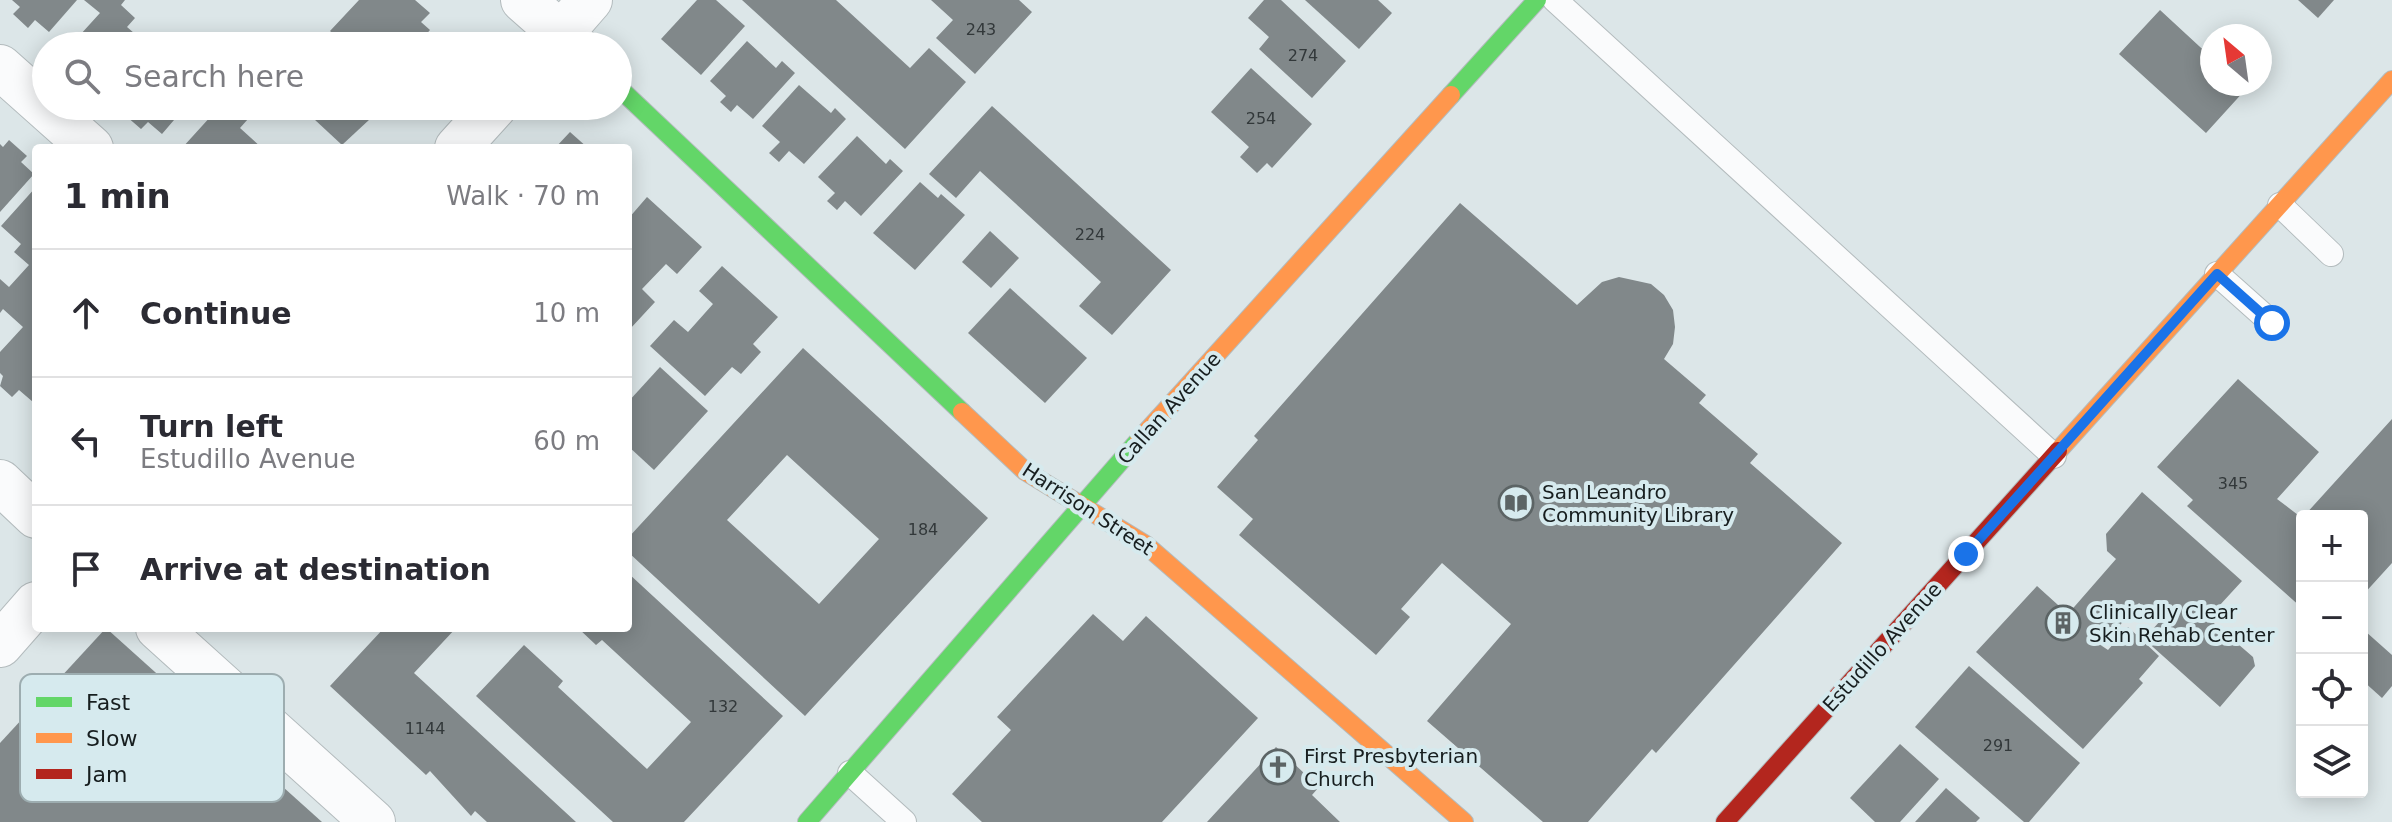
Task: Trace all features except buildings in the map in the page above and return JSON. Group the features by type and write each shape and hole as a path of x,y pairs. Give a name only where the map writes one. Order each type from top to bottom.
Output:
{"street":[{"path":"523,0 553,32"},
{"path":"569,32 590,0"},
{"name":"Callan Avenue","path":"807,822 1079,507 1537,0"},
{"path":"0,67 32,95"},
{"name":"Estudillo Avenue","path":"1725,822 2392,80"},
{"name":"Harrison Street","path":"632,100 1025,471 1079,507 1146,545 1464,822"},
{"path":"60,120 87,144"},
{"path":"461,144 482,120"},
{"path":"0,482 32,512"},
{"path":"0,645 32,609"},
{"path":"162,632 209,674"},
{"path":"284,742 373,822"}],"lane":[{"path":"1555,0 2054,456"},
{"path":"2280,205 2331,254"},
{"path":"2217,274 2272,323"},
{"path":"850,773 904,822"}],"traffic: fast":[{"path":"1451,95 1537,0"},
{"path":"632,100 962,412"},
{"path":"807,822 1139,440"}],"traffic: slow":[{"path":"2058,451 2392,80"},
{"path":"1139,440 1451,95"},
{"path":"962,412 1025,471 1146,545 1464,822"}],"traffic: jam":[{"path":"1725,822 2058,451"}],"place":[{"name":"San Leandro Community Library","path":"1516,503"},
{"name":"Clinically Clear Skin Rehab Center","path":"2063,623"},
{"name":"First Presbyterian Church","path":"1278,767"}],"route":[{"path":"1966,554 2217,274 2272,323"}]}
